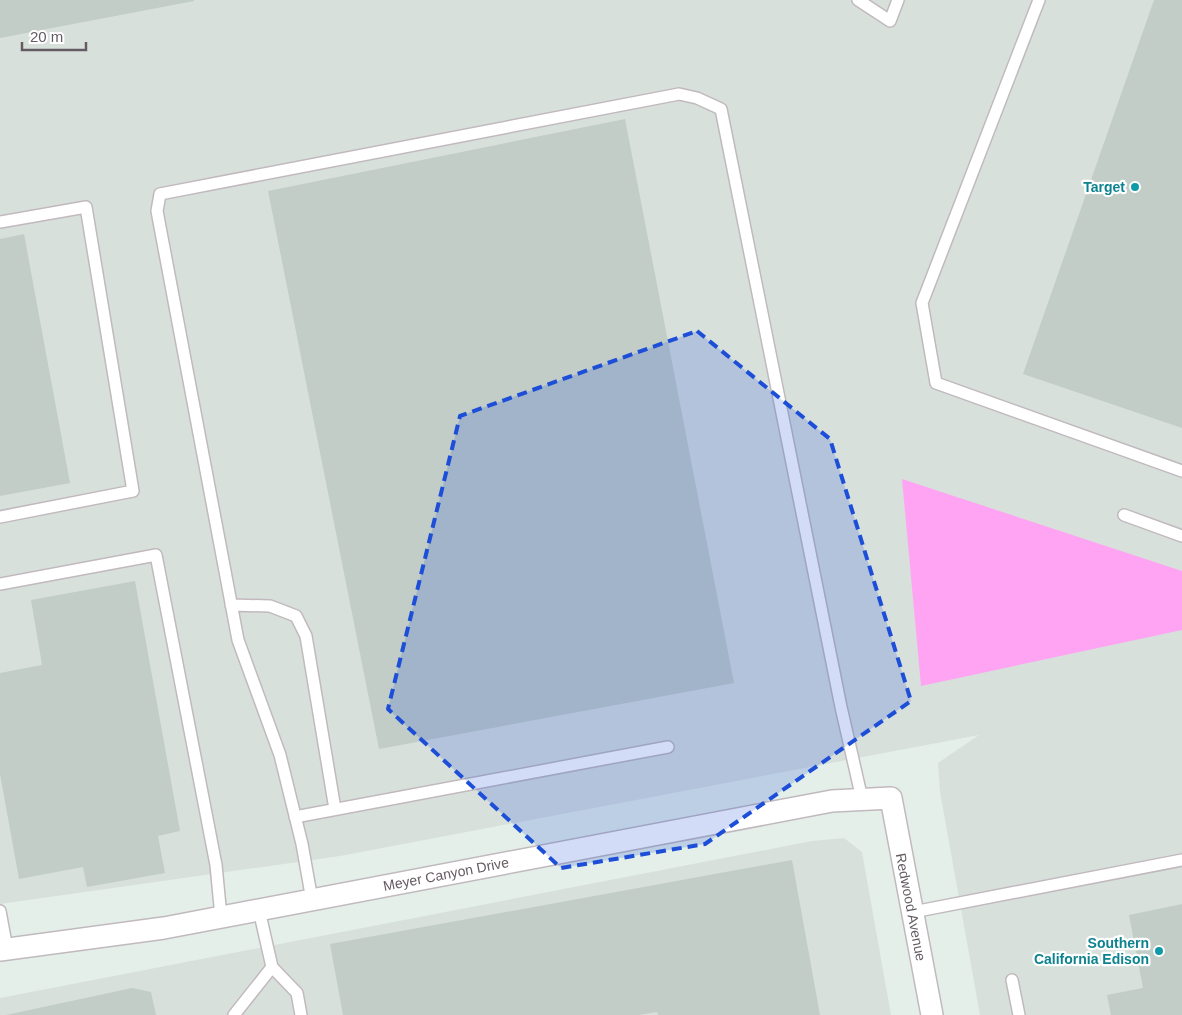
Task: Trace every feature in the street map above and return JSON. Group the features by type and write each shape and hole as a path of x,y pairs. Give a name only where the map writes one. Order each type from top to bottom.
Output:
{"street":[{"name":"Meyer Canyon Drive","path":"4,950 142,932 832,801 891,798"},
{"name":"Redwood Avenue","path":"891,798 932,1015"}],"lane":[{"path":"858,0 890,21 898,0"},
{"path":"1038,0 922,303 936,382 1182,471"},
{"path":"312,900 280,755 238,640 157,211 160,194 679,94 697,98 721,109 839,698 862,799"},
{"path":"0,222 86,206 133,491 0,517"},
{"path":"1124,515 1182,536"},
{"path":"0,584 156,555 216,865 221,917"},
{"path":"231,605 270,606 296,616 306,636 335,809"},
{"path":"295,817 668,747"},
{"path":"912,912 1182,860"},
{"path":"259,910 272,967 297,993 302,1015"},
{"path":"0,911 4,950"},
{"path":"234,1015 272,967"},
{"path":"1012,980 1019,1015"}],"highlighted area":[{"path":"697,331 830,439 911,701 705,844 561,868 388,709 460,416"}],"shaded area":[{"path":"0,0 1182,0 1182,1015 980,1015 940,792 938,763 979,735 340,856 0,904"},
{"path":"902,479 1182,571 1182,630 921,686"},
{"path":"844,838 862,852 891,1015 0,1015 0,998 812,841"}],"building":[{"path":"0,0 194,0 194,1 0,38"},
{"name":"Target","path":"1154,0 1182,0 1182,428 1023,374"},
{"path":"625,119 734,683 379,749 268,191"},
{"path":"24,234 70,483 0,496 0,239"},
{"path":"135,581 180,831 158,836 165,873 87,887 83,867 19,879 0,774 0,673 42,665 31,600"},
{"path":"792,860 820,1015 658,1015 657,1012 639,1015 343,1015 330,944"},
{"name":"Southern California Edison","path":"1182,904 1182,1015 1111,1015 1107,995 1143,988 1129,915"},
{"path":"132,988 151,992 156,1015 6,1015"}],"place":[{"name":"Target","path":"1135,187"},
{"name":"Southern California Edison","path":"1159,951"}]}
